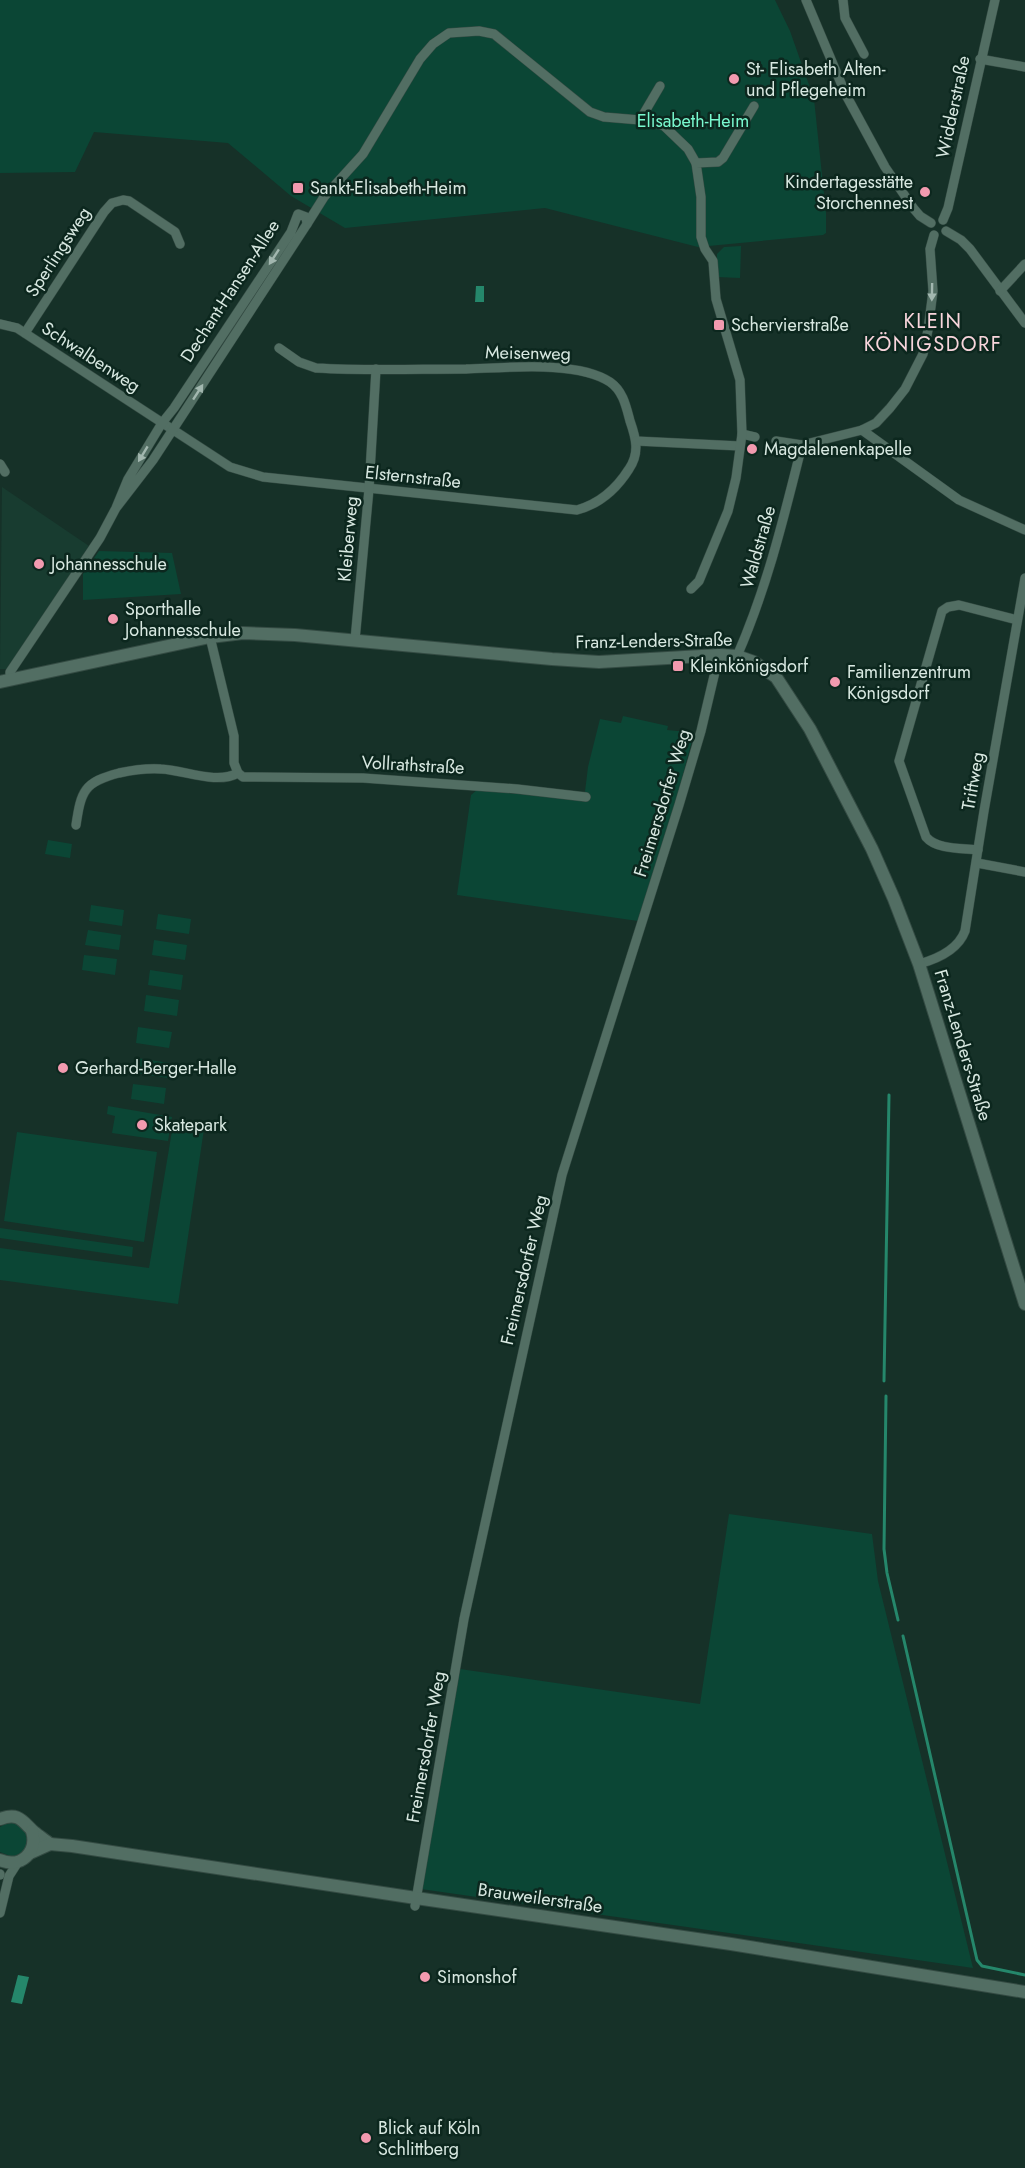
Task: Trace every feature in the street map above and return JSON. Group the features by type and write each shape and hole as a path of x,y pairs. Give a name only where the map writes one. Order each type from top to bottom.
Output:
{"street":[{"path":"806,0 846,95 885,167 920,216 932,223"},
{"path":"843,0 845,18 864,54"},
{"name":"Widderstraße","path":"943,220 948,208 995,0"},
{"path":"307,224 324,197 363,154 420,59 433,44 449,33 480,31 494,34 590,112 604,117 640,120 664,126 688,149 696,163 700,184 700,216 704,246 713,261 716,299 740,380 742,434 736,478 728,511 699,581 691,589"},
{"path":"980,59 1025,67"},
{"path":"640,120 660,86"},
{"path":"696,163 718,162 723,158 754,106"},
{"name":"Sperlingsweg","path":"25,333 112,203 123,200 134,203 176,232 180,244"},
{"name":"Dechant-Hansen-Allee","path":"5,681 100,538 128,479 162,423 291,232 295,217 302,214 306,217 307,224 153,460 116,508"},
{"path":"937,219 943,220 947,225 946,231 941,236 934,235 930,229 932,223 937,219"},
{"path":"946,231 970,249 1025,323"},
{"path":"776,441 802,445 862,430 876,423 905,389 923,354 928,330 933,291 930,249 934,235"},
{"path":"1000,291 1025,264"},
{"name":"Schwalbenweg","path":"0,324 17,328 162,423"},
{"name":"Meisenweg","path":"279,348 299,362 316,369 528,368 580,370 608,381 620,391 636,441"},
{"name":"Kleiberweg","path":"355,640 369,489 376,369"},
{"name":"Elsternstraße","path":"162,423 230,467 256,475 577,510 598,502 622,479 636,454 636,441"},
{"path":"862,430 959,500 1025,530"},
{"path":"742,434 755,437"},
{"path":"636,441 740,446"},
{"name":"Waldstraße","path":"737,656 768,576 802,445"},
{"name":"Triftweg","path":"919,964 953,948 962,939 965,931 1025,578"},
{"path":"978,850 941,845 926,837 899,761 942,611 953,605 959,605 1017,620"},
{"name":"Franz-Lenders-Straße","path":"5,681 210,637 243,633 270,633 599,662 719,655 737,656 754,662 776,677 810,729 872,849 894,899 919,964 1025,1304"},
{"path":"210,637 234,736 234,764 238,773"},
{"name":"Freimersdorfer Weg","path":"415,1902 464,1619 562,1175 682,794 701,731 719,655"},
{"name":"Vollrathstraße","path":"76,825 80,802 88,785 105,777 139,769 162,769 225,779 238,773 250,778 363,778 586,796"},
{"path":"977,863 1025,872"},
{"name":"Brauweilerstraße","path":"0,1820 16,1817 26,1822 32,1831 50,1844 415,1902 731,1944 1025,1992"},
{"path":"30,1853 34,1842 32,1831"},
{"path":"0,1913 9,1876 18,1862 30,1853 50,1844"},
{"path":"0,1860 10,1863 18,1862"}],"shaded area":[{"path":"476,286 484,286 484,302 475,302"},
{"name":"Johannesschule","path":"2,487 89,546 8,669 0,669"},
{"path":"18,1975 29,1977 22,2004 11,2002"}],"green space":[{"name":"Elisabeth-Heim","path":"0,0 775,0 790,31 814,99 826,233 698,247 545,208 345,228 291,196 228,143 94,132 75,172 0,173"},
{"path":"741,246 740,278 717,277 717,254 724,247"},
{"path":"99,551 172,553 181,594 83,600 83,574"},
{"path":"623,716 668,726 667,730 688,732 693,737 674,808 638,921 457,895 471,795 477,790 584,800 588,767 600,719 621,723"},
{"path":"48,840 72,844 70,858 45,854"},
{"path":"91,905 124,910 122,926 89,921"},
{"path":"158,914 191,919 189,934 156,929"},
{"path":"88,930 121,935 119,950 85,945"},
{"path":"154,940 187,945 185,960 152,955"},
{"path":"84,955 117,959 115,975 82,970"},
{"path":"150,970 183,975 181,990 148,985"},
{"path":"146,995 179,1000 177,1016 144,1011"},
{"path":"138,1027 172,1032 169,1048 136,1043"},
{"path":"137,1058 170,1063 168,1078 135,1073"},
{"path":"133,1084 166,1088 164,1104 131,1099"},
{"name":"Skatepark","path":"108,1106 172,1117 168,1141 112,1133 115,1116 107,1114"},
{"path":"173,1125 204,1129 178,1304 0,1280 0,1248 149,1268"},
{"path":"17,1132 157,1152 144,1242 4,1221"},
{"path":"0,1228 133,1247 132,1257 0,1238"},
{"path":"729,1514 872,1534 878,1581 973,1968 421,1889 460,1669 700,1704"},
{"path":"7,1823 19,1824 27,1835 24,1851 13,1857 0,1852 0,1827"}],"waterway":[{"path":"884,1381 889,1095"},
{"path":"886,1396 884,1549 898,1620"},
{"path":"903,1636 977,1960 982,1966 1025,1975"}],"place":[{"name":"St- Elisabeth Alten- und Pflegeheim","path":"734,79"},
{"name":"Sankt-Elisabeth-Heim","path":"298,188"},
{"name":"Kindertagesstätte Storchennest","path":"925,192"},
{"name":"Schervierstraße","path":"719,325"},
{"name":"Magdalenenkapelle","path":"752,449"},
{"name":"Johannesschule","path":"39,564"},
{"name":"Sporthalle Johannesschule","path":"113,619"},
{"name":"Kleinkönigsdorf","path":"678,666"},
{"name":"Familienzentrum Königsdorf","path":"835,682"},
{"name":"Gerhard-Berger-Halle","path":"63,1068"},
{"name":"Skatepark","path":"142,1125"},
{"name":"Simonshof","path":"425,1977"},
{"name":"Blick auf Köln Schlittberg","path":"366,2138"}],"district":[{"name":"KLEIN KÖNIGSDORF","path":"933,332"}]}
